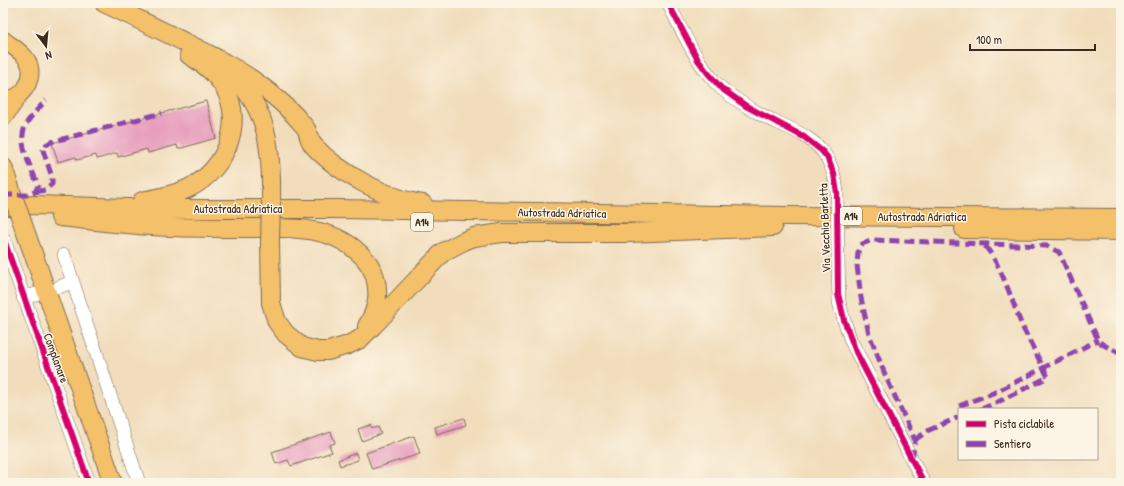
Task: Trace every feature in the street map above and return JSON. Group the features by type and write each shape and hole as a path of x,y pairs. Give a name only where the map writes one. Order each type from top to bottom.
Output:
{"highway":[{"name":"A14","path":"100,3 202,55 230,75 242,86 259,112 269,144 271,167 271,303 277,322 286,334 302,346 318,351 334,350 360,339 443,252 474,237 502,233 627,233 784,226"},
{"name":"A14","path":"104,3 167,37 236,69 259,84 280,101 306,127 311,143 322,154 347,173 362,182 407,201 422,204 582,214"},
{"name":"A14","path":"36,205 112,203 154,199 190,188 206,177 217,166 226,151 233,127 230,103 226,91 220,80 201,62 167,37"},
{"path":"3,117 10,98"},
{"path":"3,152 3,166 9,185 113,483"},
{"name":"Autostrada Adriatica","path":"3,206 36,205 159,209 582,214 1121,218"},
{"name":"A14","path":"60,217 154,226 286,228 310,230 335,237 354,248 368,263 374,273 378,294 374,313 366,327 358,336 334,350"},
{"name":"Autostrada Adriatica","path":"3,218 60,217 209,221 784,226 1121,231"}],"main road":[{"path":"3,39 25,58 30,68 30,80 26,89 10,98"}],"street":[{"name":"Via Vecchia Barletta","path":"668,3 707,72 731,96 763,115 804,136 827,157 834,174 837,193 839,302 844,320 851,342 924,483"},
{"name":"Complanare","path":"4,240 30,296 89,483"},
{"path":"64,255 138,483"},
{"path":"59,287 72,282"}],"building":[{"path":"206,101 216,138 178,149 177,145 148,153 147,149 118,157 117,153 97,159 96,155 77,160 76,157 58,162 52,143"},
{"path":"464,418 466,425 437,434 435,427"},
{"path":"371,425 372,429 378,427 381,434 362,441 358,429"},
{"path":"331,432 335,443 329,445 332,452 291,466 288,460 276,464 272,452"},
{"path":"414,436 420,454 372,469 366,453"},
{"path":"356,453 358,460 340,466 338,460"}],"marked path":[{"path":"3,195 27,195 35,192 38,186 23,145 23,137 24,129 28,121 46,100"},
{"path":"35,192 45,190 52,184 52,177 43,150 46,145 51,142 162,113"},
{"path":"912,459 915,440 886,377 869,334 861,298 857,265 858,252 862,244 873,240 1047,246 1059,252 1098,340 1102,344 1121,354"},
{"path":"982,243 995,260 1006,283 1023,328 1048,377 984,408"},
{"path":"959,406 998,391 1098,340"},
{"path":"915,440 927,431 958,417"}],"cycle path":[{"path":"668,3 698,60 721,88 746,106 804,137 822,151 827,157 834,174 837,193 838,294 844,320 856,352 924,483"},
{"path":"4,240 89,483"}]}
